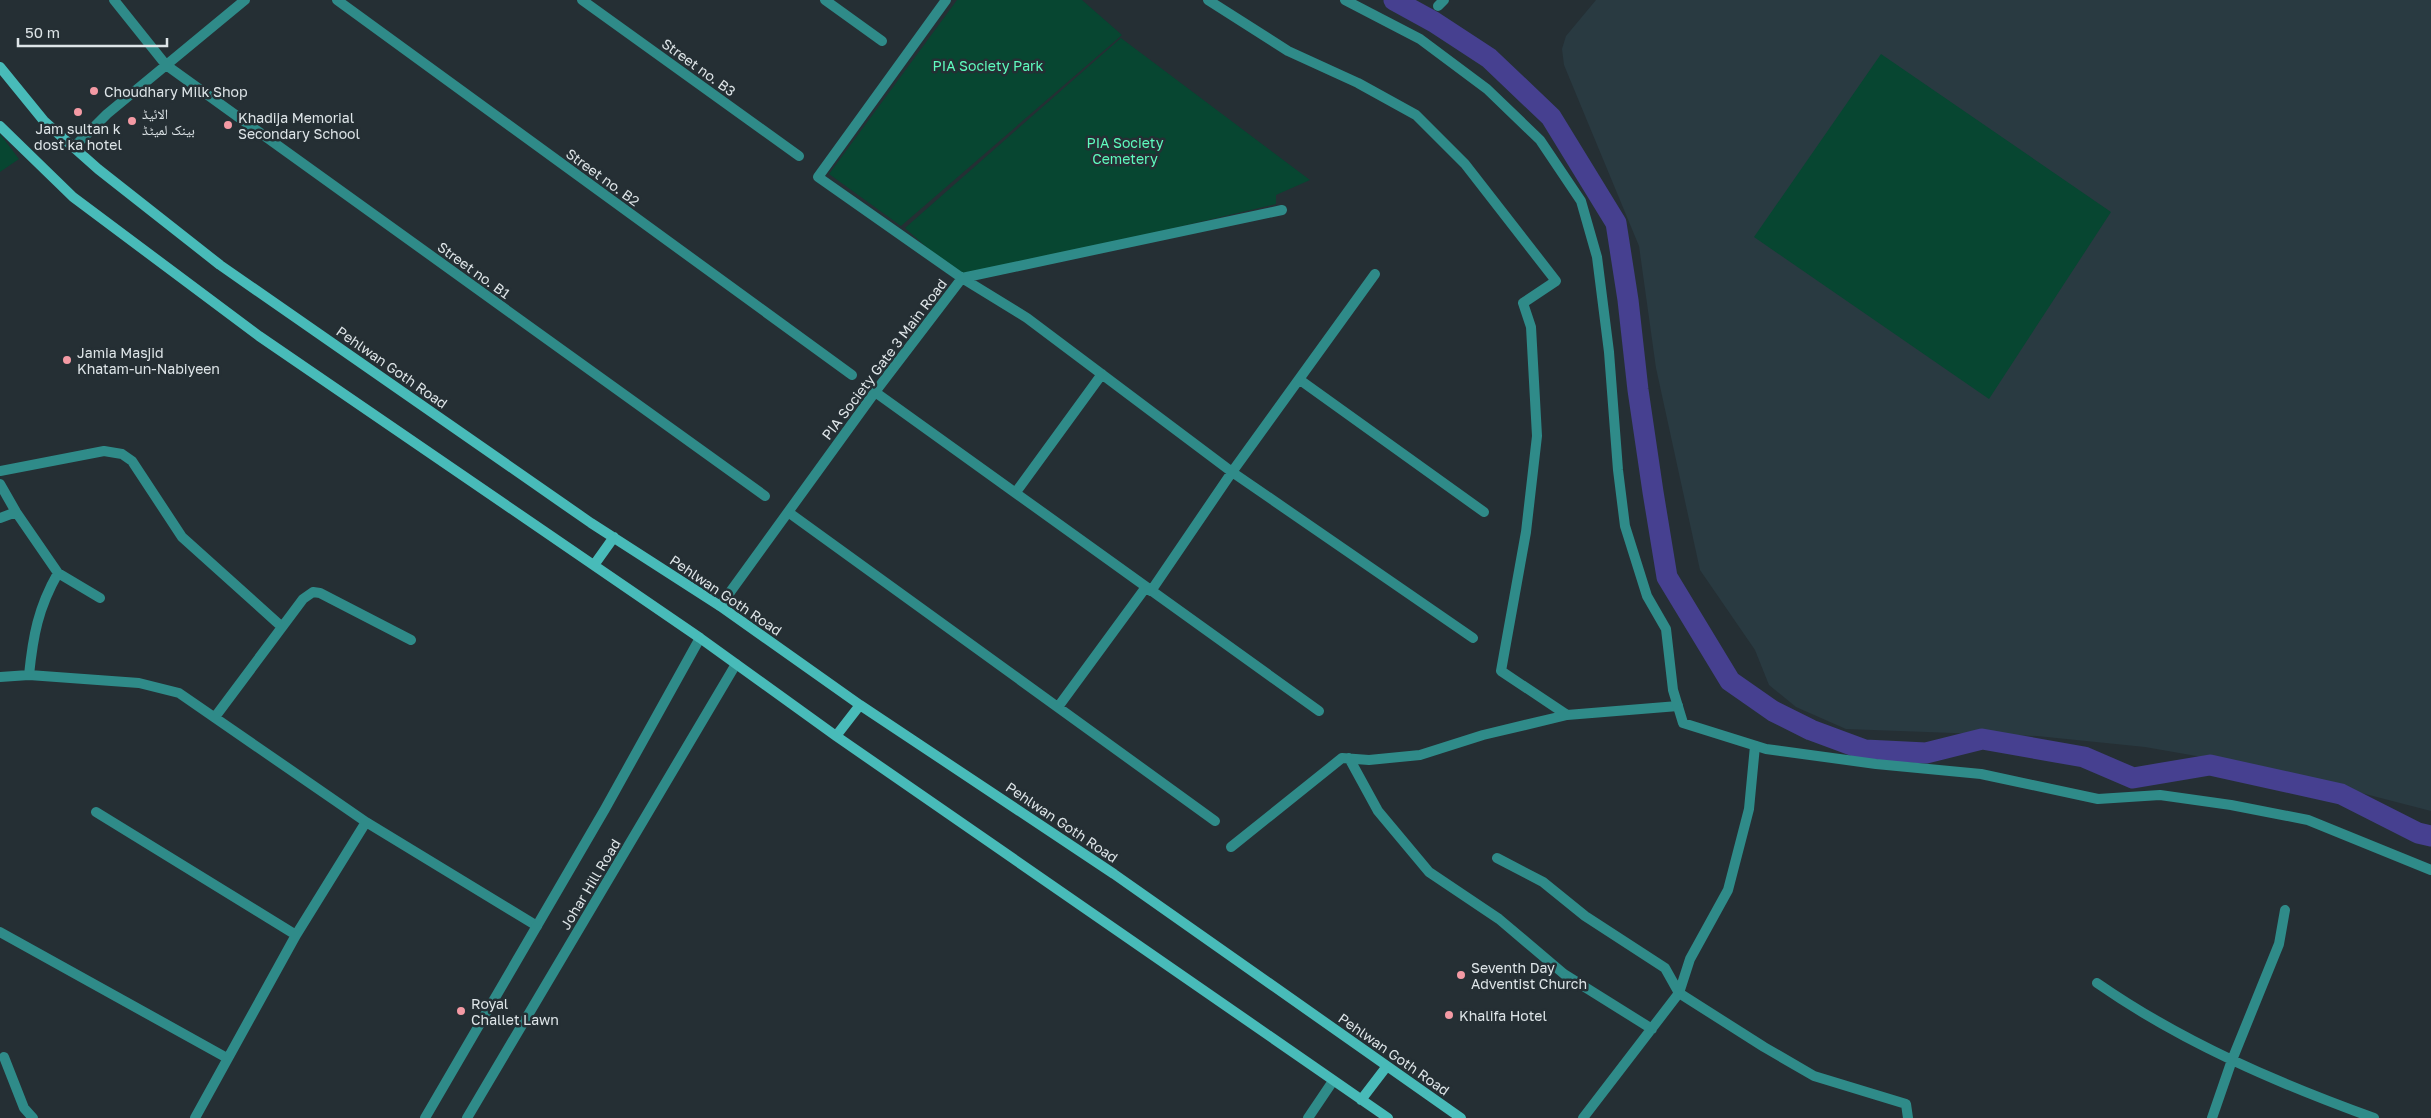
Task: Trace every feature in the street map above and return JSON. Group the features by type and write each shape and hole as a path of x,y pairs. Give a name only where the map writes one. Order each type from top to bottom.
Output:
{"main road":[{"name":"Pehlwan Goth Road","path":"0,67 44,121 74,148 220,265 614,537 720,606 860,705 1114,874 1461,1118"},
{"path":"0,126 73,197 259,336 700,638 836,736 1388,1118"},
{"path":"594,566 614,537"},
{"path":"836,736 860,705"},
{"path":"1361,1100 1387,1066"}],"street":[{"name":"Street no. B1","path":"114,0 166,65 765,496"},
{"path":"74,148 107,114 245,0"},
{"name":"Street no. B2","path":"337,0 852,375"},
{"name":"Street no. B3","path":"582,0 799,156"},
{"path":"825,0 882,41"},
{"name":"PIA Society Gate 3 Main Road","path":"720,606 875,392 962,278 818,177 946,0"},
{"path":"1208,0 1288,51 1358,83 1416,115 1465,164 1556,281 1523,303 1532,327 1537,436 1526,532 1501,672 1567,715"},
{"path":"1345,0 1420,40 1487,89 1540,140 1581,201 1597,257 1609,352 1618,470 1625,526 1647,596 1666,629 1673,690 1683,723 1766,749 1876,764 1981,774 2098,798 2160,795 2231,805 2308,820 2431,870"},
{"path":"962,278 1282,210"},
{"path":"1058,707 1149,589 1375,274"},
{"path":"962,278 1027,318 1232,472 1473,638"},
{"path":"1016,492 1102,374"},
{"path":"1300,380 1484,512"},
{"path":"875,392 1319,711"},
{"path":"0,471 104,451 122,454 132,461 182,537 282,627"},
{"path":"0,484 16,512 58,573 100,598"},
{"path":"0,518 16,512"},
{"path":"788,512 1215,821"},
{"path":"29,675 36,620 46,593 58,573"},
{"path":"215,717 302,599 313,592 320,593 411,640"},
{"path":"425,1118 605,809 700,638"},
{"name":"Johar Hill Road","path":"467,1118 736,664"},
{"path":"0,677 29,675 139,683 179,693 366,822 537,926"},
{"path":"1230,847 1342,758 1369,760 1420,755 1484,735 1567,715 1678,706"},
{"path":"1583,1118 1652,1030 1678,993 1690,960 1728,890 1749,808 1755,746"},
{"path":"1349,758 1378,811 1429,872 1499,919 1564,974 1652,1030"},
{"path":"96,812 296,935"},
{"path":"195,1118 296,935 366,822"},
{"path":"1497,858 1543,882 1585,916 1665,968 1678,993 1814,1076 1906,1104 1908,1118"},
{"path":"2212,1118 2232,1060 2278,944 2285,910"},
{"path":"0,932 227,1058"},
{"path":"2097,983 2170,1030 2311,1095 2374,1118"},
{"path":"4,1057 24,1108 33,1118"},
{"path":"1308,1118 1333,1081"}],"shaded area":[{"path":"1596,0 2431,0 2431,811 2265,768 2145,747 2037,736 1846,729 1796,707 1769,685 1755,650 1700,570 1656,368 1639,246 1564,65 1562,49 1566,36"}],"green space":[{"name":"PIA Society Park","path":"957,0 1082,0 1122,35 901,226 829,174"},
{"name":"PIA Society Cemetery","path":"1121,38 1310,180 1276,195 1276,204 961,278 905,228"},
{"path":"1881,54 2111,212 1989,399 1754,237"},
{"path":"0,134 19,159 0,172"}],"waterway":[{"path":"1394,0 1434,22 1489,58 1551,117 1616,223 1628,300 1638,390 1667,577 1730,681 1773,711 1811,730 1865,750 1926,753 1982,739 2084,757 2133,778 2210,765 2341,794 2418,833 2431,836"}],"place":[{"name":"Choudhary Milk Shop","path":"94,91"},
{"name":"Jam sultan k dost ka hotel","path":"78,112"},
{"name":"الائیڈ بینک لمیٹڈ","path":"132,121"},
{"name":"Khadija Memorial Secondary School","path":"228,125"},
{"name":"Jamia Masjid Khatam-un-Nabiyeen","path":"67,360"},
{"name":"Seventh Day Adventist Church","path":"1461,975"},
{"name":"Royal Challet Lawn","path":"461,1011"},
{"name":"Khalifa Hotel","path":"1449,1015"}]}
